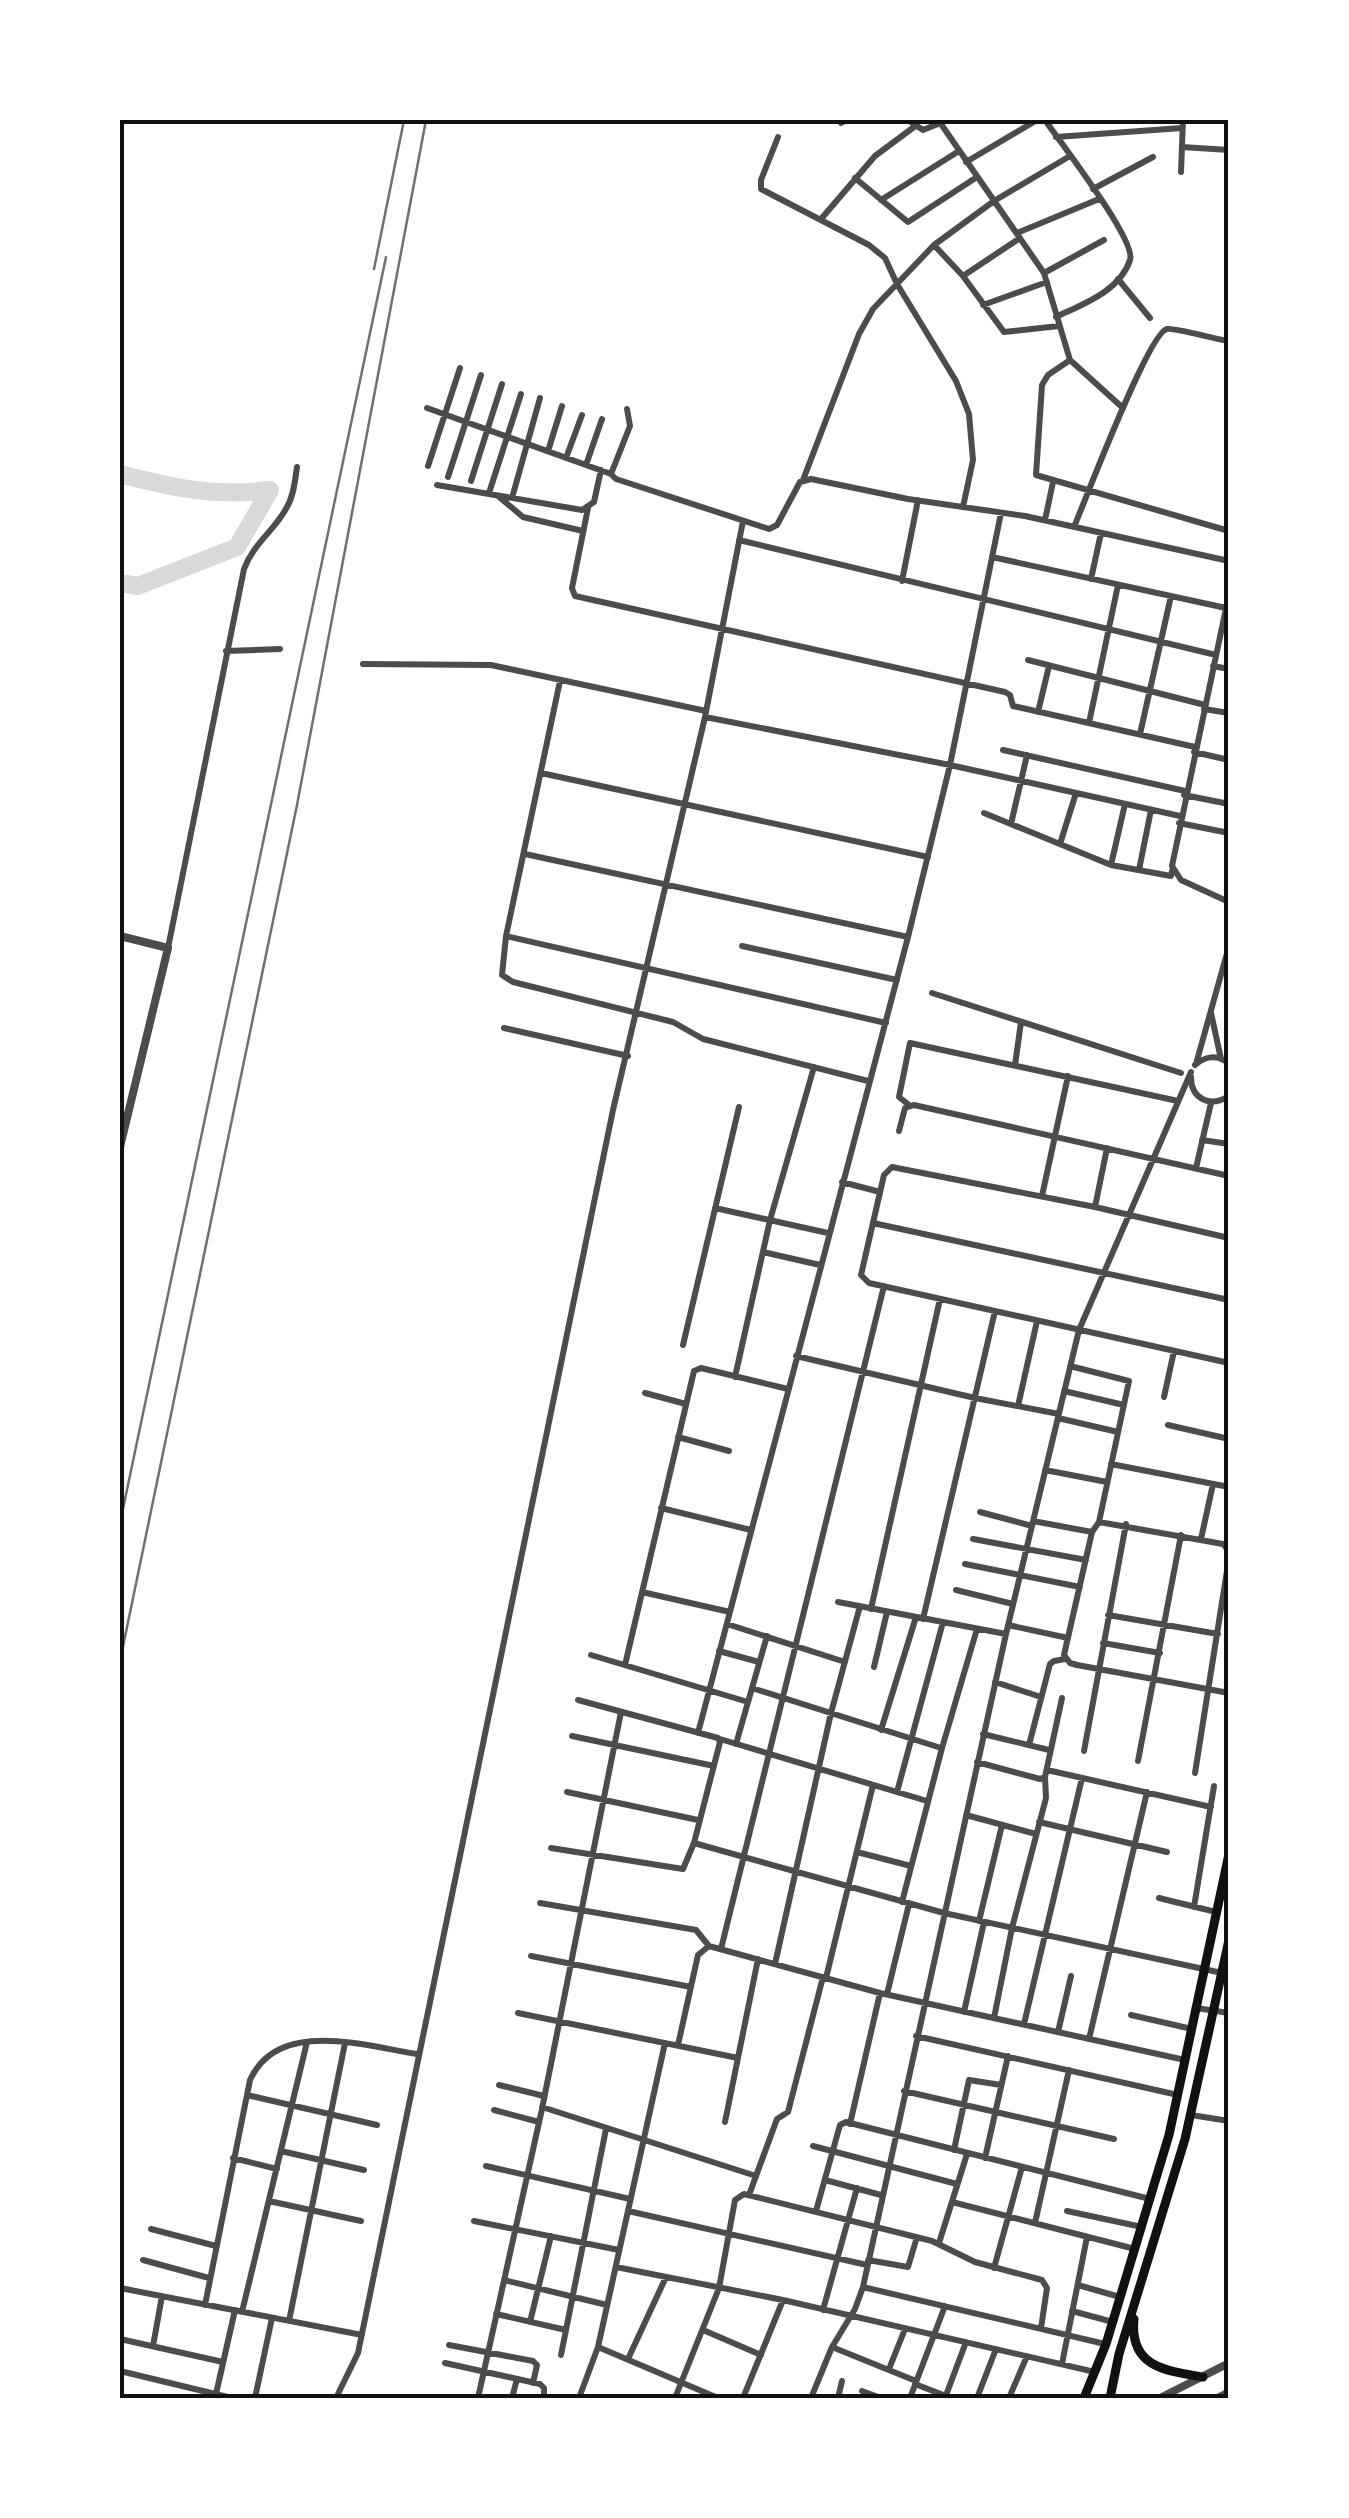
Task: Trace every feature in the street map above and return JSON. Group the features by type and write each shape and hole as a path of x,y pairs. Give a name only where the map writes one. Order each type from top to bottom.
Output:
{"main road":[{"path":"1084,2398 1113,2322 1178,2095 1229,1854"},
{"path":"1110,2398 1118,2354 1190,2115 1229,1940"},
{"path":"1136,2296 1132,2334 1138,2351 1164,2370 1203,2377"}],"street":[{"path":"908,120 914,127 927,130 944,122 966,162 1045,277 1070,360 1123,408"},
{"path":"966,162 1041,120 1100,199 1132,251 1118,279 1096,297 1056,317"},
{"path":"1056,137 1182,124 1181,172"},
{"path":"821,219 880,150 914,127"},
{"path":"778,137 760,189 876,249 885,258 896,284 956,381 969,414 973,460 962,507"},
{"path":"1182,147 1229,150"},
{"path":"880,200 959,151"},
{"path":"428,408 616,478 773,528 803,480 873,309 934,245 994,202 1070,156"},
{"path":"1093,189 1153,157"},
{"path":"855,178 902,220 910,221 977,176"},
{"path":"963,276 1018,236 1100,199"},
{"path":"983,305 1045,277 1104,240"},
{"path":"934,245 1006,333 1059,326"},
{"path":"1118,279 1150,318"},
{"path":"1074,527 1123,408 1162,331 1172,329 1229,341"},
{"path":"1070,360 1048,375 1042,385 1035,469 1040,478 1229,532"},
{"path":"428,466 460,368"},
{"path":"448,476 480,376"},
{"path":"471,481 502,384"},
{"path":"493,494 521,394"},
{"path":"512,498 540,398"},
{"path":"548,451 562,406"},
{"path":"611,474 630,426 627,409"},
{"path":"566,458 582,415"},
{"path":"586,465 602,419"},
{"path":"120,1146 168,948 244,569 258,543 286,510 296,466"},
{"path":"601,470 583,531 572,588 575,596 1008,693 1010,705 1140,734 1229,760"},
{"path":"803,480 1044,520 1229,561"},
{"path":"1044,520 1053,482"},
{"path":"436,484 588,508"},
{"path":"493,494 523,517 583,531"},
{"path":"902,581 918,500"},
{"path":"698,1733 928,857 1002,513"},
{"path":"336,2398 352,2370 362,2334 613,1110 686,803 743,521"},
{"path":"1091,579 1100,533"},
{"path":"740,540 1216,655"},
{"path":"992,558 1226,608"},
{"path":"1089,723 1118,585"},
{"path":"984,813 1111,864 1171,876 1179,820 1226,623 1229,594"},
{"path":"1140,734 1170,596"},
{"path":"226,651 280,649"},
{"path":"1028,660 1229,714"},
{"path":"363,664 484,665 1125,804 1229,833"},
{"path":"1038,712 1049,666"},
{"path":"1213,666 1229,669"},
{"path":"560,681 501,972 508,980 678,1023 703,1040 868,1081"},
{"path":"1003,750 1229,804"},
{"path":"1011,824 1027,756"},
{"path":"541,773 928,857"},
{"path":"1060,844 1076,793"},
{"path":"1111,864 1125,804"},
{"path":"1139,870 1150,810"},
{"path":"525,854 908,937"},
{"path":"1172,872 1229,902"},
{"path":"120,936 168,948"},
{"path":"506,936 886,1022"},
{"path":"742,946 897,980"},
{"path":"810,2398 863,2287 1008,1624 1079,1330 1196,1064 1229,946"},
{"path":"932,992 1181,1073"},
{"path":"1196,1064 1205,1058 1225,1061 1210,1012"},
{"path":"1015,1065 1021,1021"},
{"path":"504,1028 628,1056"},
{"path":"1178,1101 910,1043 899,1097 909,1105 1229,1176"},
{"path":"735,1377 770,1220 814,1067"},
{"path":"1191,1072 1194,1092 1211,1102 1229,1096"},
{"path":"1042,1196 1068,1076"},
{"path":"1196,1168 1211,1102"},
{"path":"898,1131 909,1105"},
{"path":"683,1345 740,1107"},
{"path":"1202,1140 1229,1144"},
{"path":"1094,1207 1107,1148"},
{"path":"1229,1238 892,1166 884,1175 861,1275 869,1283 1229,1363"},
{"path":"842,1182 880,1192"},
{"path":"716,1208 828,1234"},
{"path":"873,1223 1229,1300"},
{"path":"764,1252 820,1265"},
{"path":"721,1949 884,1286"},
{"path":"871,1608 940,1299"},
{"path":"881,1730 920,1618 994,1311"},
{"path":"1018,1406 1038,1320"},
{"path":"1164,1397 1174,1351"},
{"path":"796,1356 1118,1432"},
{"path":"1065,1660 1129,1384 1126,1379 1070,1366"},
{"path":"625,1665 697,1368 788,1389"},
{"path":"1064,1392 1124,1405"},
{"path":"646,1393 686,1404"},
{"path":"1168,1425 1229,1439"},
{"path":"678,1436 729,1451"},
{"path":"1111,1464 1229,1487"},
{"path":"1045,1470 1107,1482"},
{"path":"1201,1539 1213,1484"},
{"path":"662,1508 751,1530"},
{"path":"980,1512 1092,1532"},
{"path":"1099,1522 1222,1544 1229,1555 1195,1773"},
{"path":"1084,1751 1126,1524"},
{"path":"1138,1761 1181,1536"},
{"path":"973,1539 1086,1560"},
{"path":"965,1564 1080,1587"},
{"path":"956,1590 1013,1604"},
{"path":"642,1592 730,1612"},
{"path":"838,1602 1006,1634"},
{"path":"775,1964 818,1768 860,1606"},
{"path":"874,1667 887,1612"},
{"path":"1108,1615 1218,1634"},
{"path":"897,1792 943,1622"},
{"path":"727,1624 845,1662"},
{"path":"1008,1624 1068,1638"},
{"path":"850,2124 928,1801 977,1629"},
{"path":"736,1744 766,1636"},
{"path":"1103,1642 1160,1653"},
{"path":"719,1650 759,1662"},
{"path":"590,1655 748,1702"},
{"path":"1029,1745 1054,1660 1229,1693"},
{"path":"995,1682 1041,1696"},
{"path":"752,1688 942,1748"},
{"path":"994,2018 1012,1928 1047,1792 1046,1774 1062,1698"},
{"path":"578,1700 928,1801"},
{"path":"478,2398 560,2022 621,1712"},
{"path":"984,1734 1050,1750"},
{"path":"572,1736 714,1766"},
{"path":"552,1848 683,1869 694,1843 720,1740"},
{"path":"977,1762 1040,1779 1046,1774 1082,1778 1211,1806"},
{"path":"1024,2024 1082,1778"},
{"path":"749,2195 777,2119 788,2112 874,1785"},
{"path":"1194,1907 1214,1786"},
{"path":"567,1792 698,1820"},
{"path":"1089,2039 1147,1792"},
{"path":"966,1815 1036,1834"},
{"path":"1039,1822 1167,1852"},
{"path":"964,2012 1002,1824"},
{"path":"694,1843 944,1913 1222,1973"},
{"path":"857,1852 912,1866"},
{"path":"1159,1898 1216,1912"},
{"path":"540,1903 696,1930 708,1946"},
{"path":"708,1946 883,1994 1185,2060"},
{"path":"678,2045 698,1955 708,1946"},
{"path":"531,1956 691,1987"},
{"path":"725,2122 758,1959"},
{"path":"1058,2032 1071,1976"},
{"path":"1196,2008 1229,2013"},
{"path":"518,2013 738,2058"},
{"path":"1131,2015 1192,2029"},
{"path":"916,2036 1178,2095"},
{"path":"204,2304 247,2095 255,2070 268,2054 307,2042 345,2043 417,2054"},
{"path":"216,2394 269,2201 307,2042"},
{"path":"289,2321 345,2043"},
{"path":"579,2398 598,2347 665,2043"},
{"path":"985,2158 1008,2056"},
{"path":"1035,2223 1069,2070"},
{"path":"954,2150 971,2079 1001,2086"},
{"path":"499,2086 544,2096"},
{"path":"904,2091 1114,2140"},
{"path":"247,2095 377,2125"},
{"path":"542,2107 756,2176"},
{"path":"494,2110 539,2122"},
{"path":"1190,2115 1229,2120"},
{"path":"816,2211 840,2125 850,2124 1150,2200"},
{"path":"561,2355 606,2129"},
{"path":"813,2146 958,2184"},
{"path":"281,2151 364,2170"},
{"path":"939,2243 967,2153"},
{"path":"232,2158 277,2168"},
{"path":"486,2166 630,2199"},
{"path":"994,2268 1022,2167"},
{"path":"825,2180 881,2195"},
{"path":"823,2310 857,2188"},
{"path":"675,2398 719,2288 739,2195 939,2243 963,2258 1045,2282 1041,2328"},
{"path":"269,2201 361,2221"},
{"path":"952,2202 1135,2249"},
{"path":"628,2211 835,2258 908,2267 916,2237"},
{"path":"1068,2211 1142,2227"},
{"path":"474,2221 620,2250"},
{"path":"152,2228 216,2246"},
{"path":"530,2322 551,2236"},
{"path":"1062,2364 1087,2237"},
{"path":"143,2260 210,2278"},
{"path":"616,2267 783,2300 1096,2372"},
{"path":"628,2359 666,2277"},
{"path":"504,2280 607,2305"},
{"path":"1078,2285 1120,2297"},
{"path":"863,2287 1106,2344"},
{"path":"120,2288 362,2334"},
{"path":"153,2346 162,2296"},
{"path":"743,2398 783,2300"},
{"path":"910,2398 945,2306"},
{"path":"1072,2311 1113,2322"},
{"path":"496,2314 566,2330"},
{"path":"256,2398 272,2318"},
{"path":"889,2370 905,2329"},
{"path":"702,2330 761,2355"},
{"path":"120,2339 224,2362"},
{"path":"832,2346 946,2397 966,2342"},
{"path":"449,2345 536,2362 534,2383"},
{"path":"598,2347 718,2398"},
{"path":"977,2398 996,2349"},
{"path":"1009,2398 1026,2356"},
{"path":"445,2362 534,2383 544,2388 544,2398"},
{"path":"1160,2398 1229,2363"},
{"path":"120,2371 232,2398"},
{"path":"512,2398 517,2378"},
{"path":"838,2398 842,2381"},
{"path":"862,2391 881,2398"},
{"path":"1218,2398 1229,2392"}],"waterway":[{"path":"120,474 194,490 270,490 237,547 138,586 120,583"}],"railway":[{"path":"374,269 404,120"},
{"path":"120,1661 297,805 426,120"},
{"path":"120,1523 386,257"}]}
